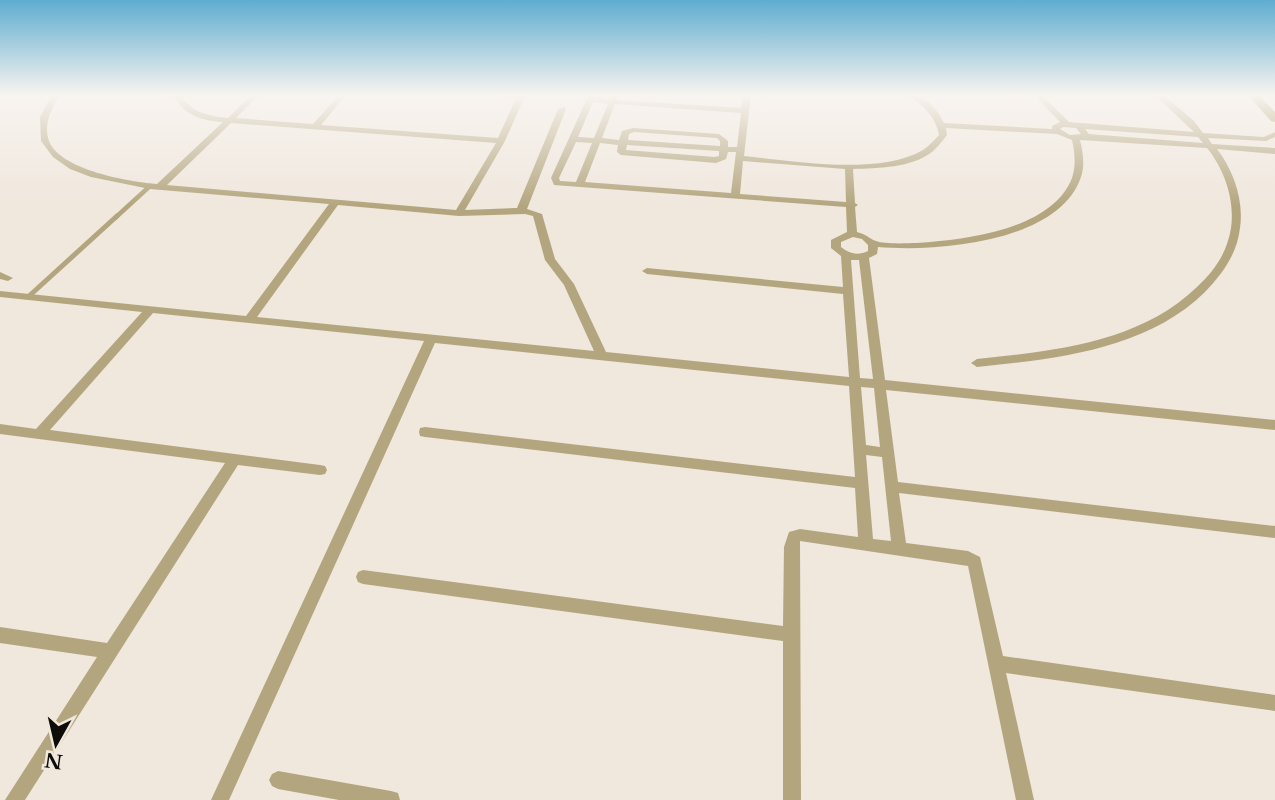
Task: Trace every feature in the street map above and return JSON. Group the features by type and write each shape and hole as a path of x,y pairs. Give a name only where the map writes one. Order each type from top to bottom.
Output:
{"street":[{"path":"44,131 45,141 56,155 73,167 91,174 154,186 459,213 532,212 541,217 551,260 569,284 602,356"},
{"path":"154,186 216,131"},
{"path":"373,131 501,141"},
{"path":"459,213 505,131"},
{"path":"521,211 553,131"},
{"path":"576,131 555,181 852,205"},
{"path":"580,184 601,131"},
{"path":"629,131 625,133 619,150 624,154 721,159 723,137 652,131"},
{"path":"735,195 742,131"},
{"path":"723,149 739,154 849,166 886,165 922,156 939,143 942,131"},
{"path":"1064,131 1080,137 1275,151"},
{"path":"1080,137 1087,133 1085,131"},
{"path":"1153,131 1266,139 1275,134"},
{"path":"977,363 1040,357 1116,338 1148,325 1198,294 1227,259 1235,240 1238,221 1233,184 1213,146 1200,131"},
{"path":"873,244 873,252 864,257 846,255 835,244 840,237 852,234 865,237 873,244 937,246 970,240 1032,221 1052,209 1068,194 1076,179 1080,137"},
{"path":"572,139 622,141"},
{"path":"849,166 852,234"},
{"path":"248,319 336,202"},
{"path":"846,255 866,543"},
{"path":"864,257 899,548"},
{"path":"647,271 848,291"},
{"path":"0,294 1275,425"},
{"path":"39,434 151,309"},
{"path":"220,800 431,338"},
{"path":"0,429 320,470"},
{"path":"425,432 861,484"},
{"path":"858,449 888,453"},
{"path":"14,800 108,651 235,459"},
{"path":"893,487 1275,532"},
{"path":"792,800 791,547 794,536 866,543 975,562 1025,800"},
{"path":"363,577 793,635"},
{"path":"0,635 108,651"},
{"path":"998,663 1275,703"},
{"path":"278,780 391,800"}],"lane":[{"path":"28,296 154,186"}]}
